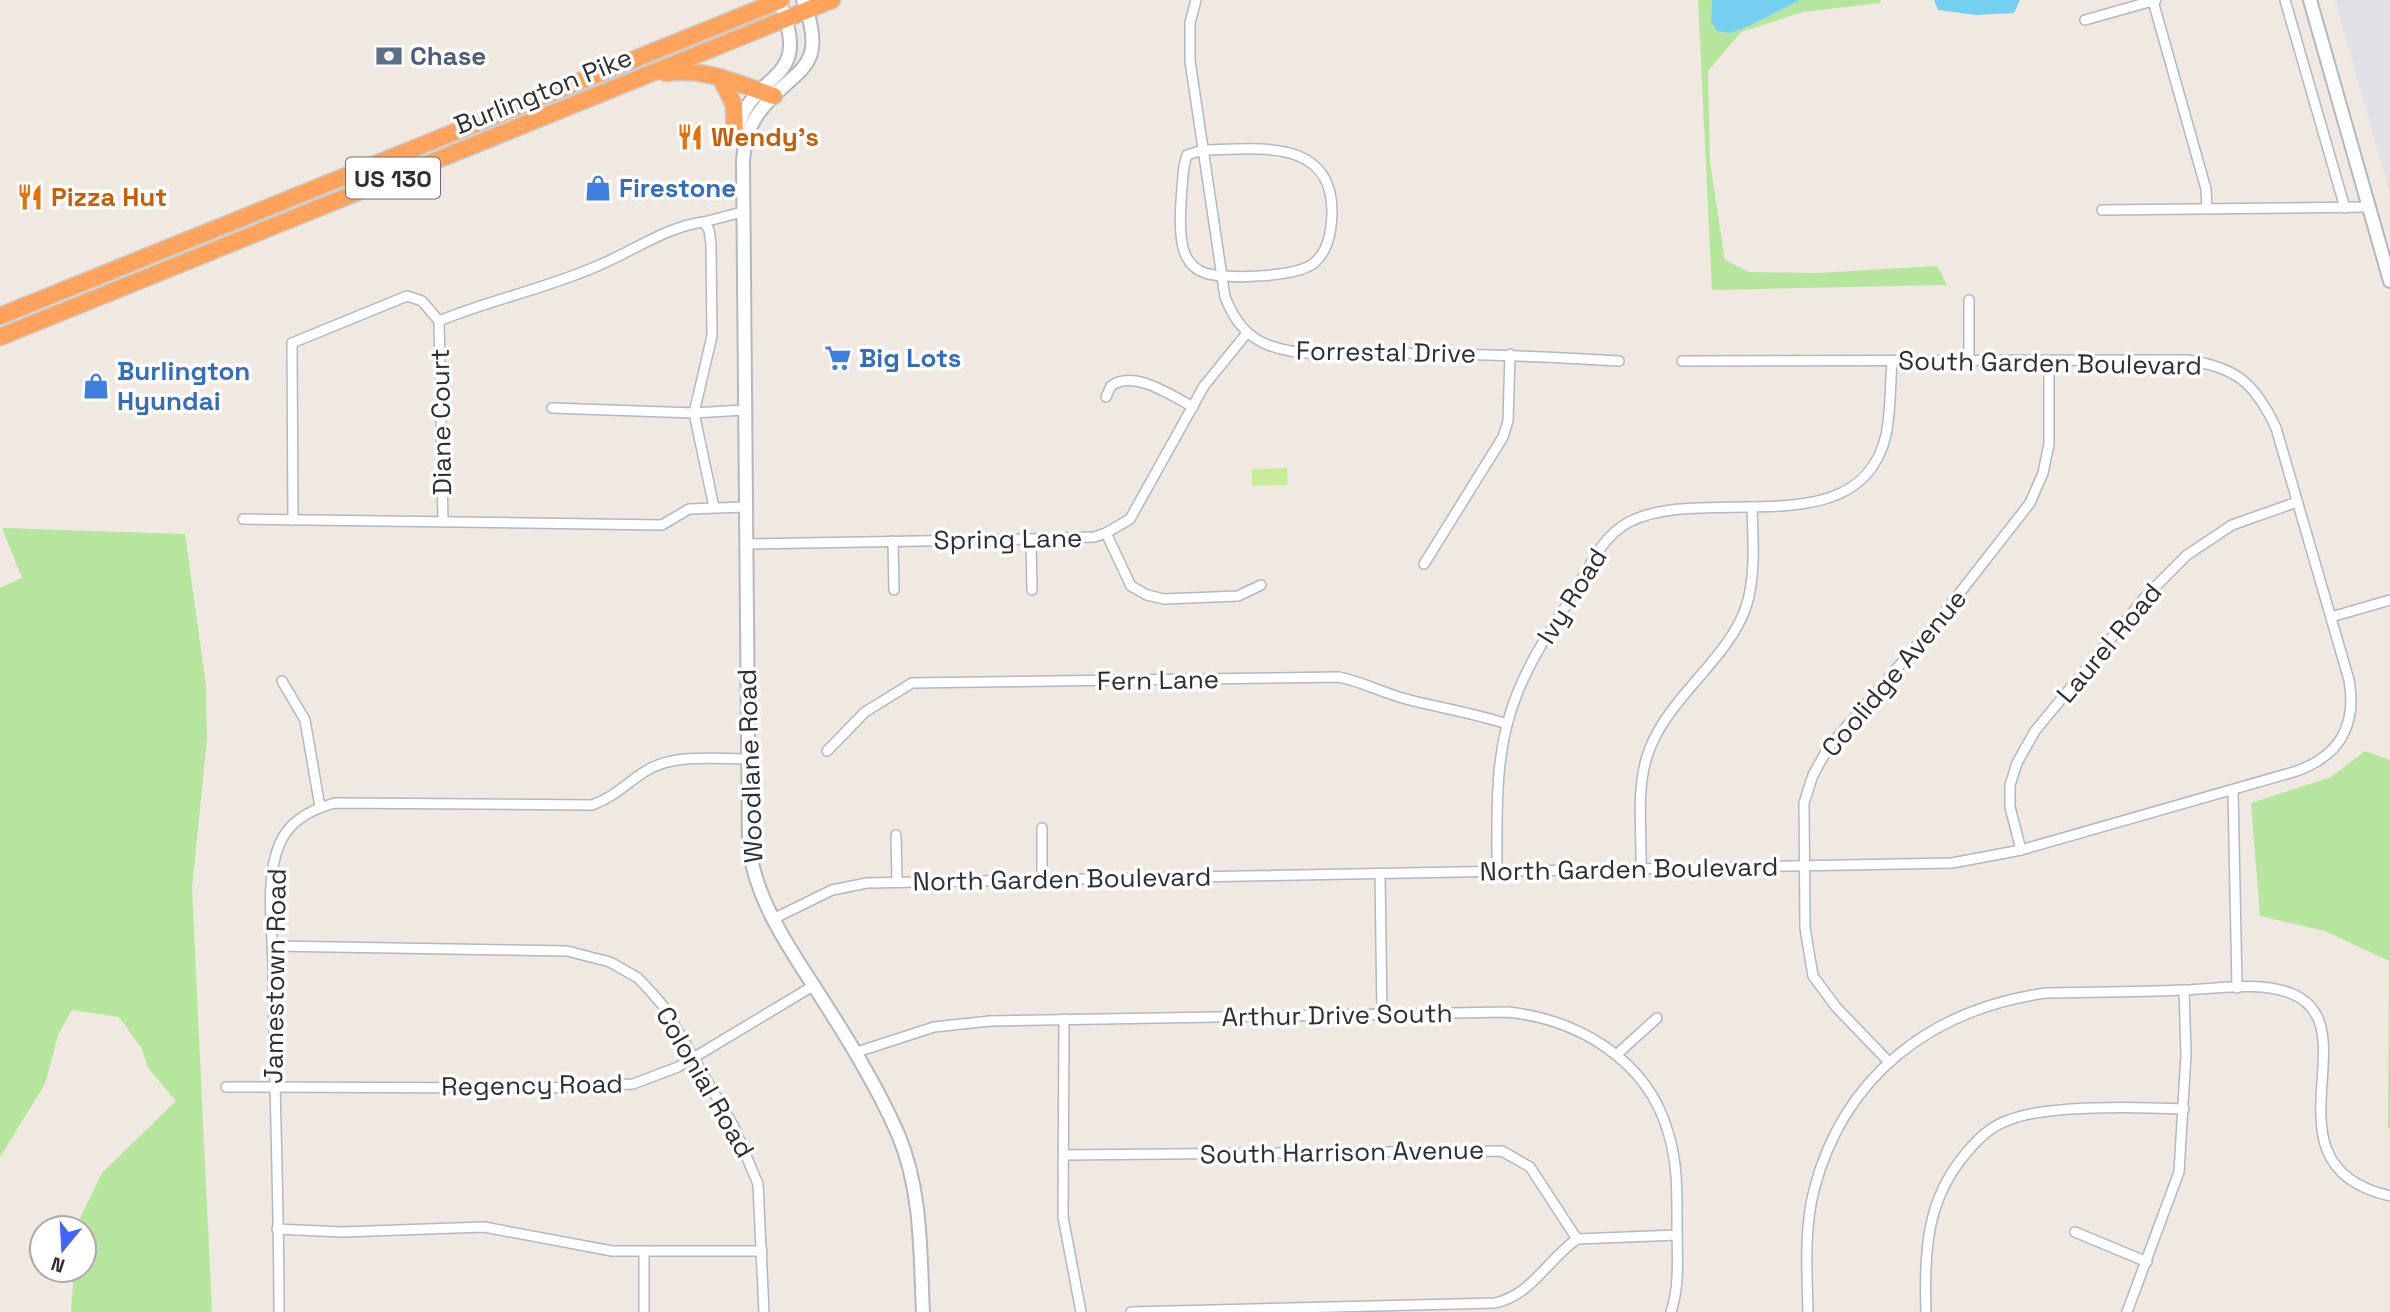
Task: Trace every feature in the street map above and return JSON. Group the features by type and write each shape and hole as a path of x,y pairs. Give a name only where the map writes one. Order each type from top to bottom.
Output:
{"highway":[{"name":"Burlington Pike","path":"0,316 780,0"},
{"name":"Burlington Pike","path":"0,337 787,18 805,5 832,0"},
{"path":"640,78 693,71 768,94"},
{"path":"720,78 734,106 735,134"}],"street":[{"name":"Woodlane Road","path":"780,0 792,41 788,65 750,126 745,142 742,178 748,759 752,868 773,919 889,1116 911,1174 918,1214 923,1312"},
{"path":"1196,0 1190,23 1189,48 1222,275 1230,310 1247,333"},
{"path":"2285,0 2345,208"},
{"path":"2310,0 2390,281"},
{"path":"2085,20 2155,1 2206,189 2207,209"},
{"name":"Woodlane Road","path":"742,178 735,134 744,107 794,80 810,59 805,5"},
{"path":"1203,150 1272,150 1304,156 1326,177 1332,198 1329,240 1313,264 1286,274 1222,275 1197,270 1183,251 1184,160 1192,151 1203,150"},
{"path":"2102,210 2368,206"},
{"path":"293,520 292,343 407,296 422,301 439,321 489,300 559,281 680,228 742,212"},
{"path":"704,222 709,230 711,244 712,336 694,413 714,507"},
{"path":"1969,300 1969,361"},
{"name":"Diane Court","path":"439,321 443,522"},
{"name":"Forrestal Drive","path":"1247,333 1269,346 1305,352 1510,354 1619,361"},
{"name":"Spring Lane","path":"745,544 1031,539 1094,537 1106,533 1130,519 1194,407 1203,386 1247,333"},
{"path":"1424,564 1503,437 1508,421 1510,354"},
{"name":"South Garden Boulevard","path":"1682,361 2187,360 2210,364 2240,376 2261,400 2276,428 2331,617"},
{"name":"Ivy Road","path":"1496,872 1498,780 1507,724 1516,695 1538,649 1595,555 1609,537 1628,523 1661,511 1820,502 1863,476 1878,458 1886,435 1892,361"},
{"name":"Coolidge Avenue","path":"1888,1061 1836,1007 1813,976 1805,940 1802,866 1804,803 1820,761 1838,736 1943,615 2030,503 2043,473 2049,444 2049,361"},
{"path":"1106,397 1117,382 1135,381 1194,407"},
{"path":"552,408 694,413 744,410"},
{"name":"Laurel Road","path":"2021,850 2010,807 2010,785 2017,762 2035,731 2146,596 2186,555 2221,531 2297,502"},
{"path":"243,519 662,525 689,509 745,506"},
{"path":"1642,869 1642,779 1645,762 1667,717 1741,618 1752,573 1752,507"},
{"path":"1106,533 1131,586 1147,595 1164,598 1238,596 1261,585"},
{"path":"1031,539 1032,590"},
{"path":"893,541 894,590"},
{"path":"2331,617 2390,600"},
{"name":"North Garden Boulevard","path":"773,919 832,890 857,884 1042,878 1943,864 2021,850 2233,791 2312,766 2334,750 2343,740 2348,728 2352,704 2331,617"},
{"name":"Fern Lane","path":"827,751 865,712 912,683 1339,677 1365,682 1405,699 1465,711 1507,724"},
{"path":"282,681 304,720 320,807"},
{"name":"Jamestown Road","path":"279,1312 273,881 281,842 297,821 320,807 349,802 579,806 616,795 645,772 666,762 748,759"},
{"path":"2233,791 2237,988"},
{"path":"1042,828 1042,878"},
{"path":"896,835 897,882"},
{"path":"1380,874 1382,1014"},
{"name":"Colonial Road","path":"273,946 554,950 601,958 620,966 652,993 751,1161 760,1197 764,1312"},
{"name":"Regency Road","path":"226,1087 617,1086 648,1080 692,1058 813,986"},
{"path":"1808,1312 1808,1231 1814,1192 1825,1154 1843,1119 1888,1061 1929,1031 1954,1017 2016,997 2046,993 2237,988 2272,988 2292,993 2312,1012 2323,1036 2321,1131 2326,1151 2349,1182 2367,1191 2390,1196"},
{"path":"2127,1312 2176,1185 2184,1109 2183,990"},
{"name":"Arthur Drive South","path":"854,1053 934,1027 990,1021 1535,1014 1587,1034 1616,1055 1652,1096 1668,1131 1676,1170 1677,1281 1671,1312"},
{"path":"1616,1055 1657,1018"},
{"path":"1064,1019 1065,1231 1081,1312"},
{"path":"1926,1312 1927,1239 1934,1205 1951,1172 1988,1131 2007,1120 2040,1114 2132,1107 2184,1109"},
{"name":"South Harrison Avenue","path":"1064,1155 1502,1151 1530,1167 1577,1238"},
{"path":"277,1229 342,1232 484,1227 599,1249 644,1252 762,1251"},
{"path":"2075,1232 2147,1262"},
{"path":"1131,1312 1495,1303 1507,1300 1527,1287 1577,1238 1677,1235"},
{"path":"644,1252 644,1312"}],"shaded area":[{"path":"2335,0 2390,0 2390,193"}],"green space":[{"path":"1698,0 1712,0 1711,21 1747,27 1800,0 1881,0 1880,3 1803,12 1741,32 1708,71 1710,162 1725,260 1749,272 1817,273 1937,266 1947,285 1712,290"},
{"path":"1287,468 1288,485 1252,486 1252,469"},
{"path":"2,528 185,534 206,685 207,739 192,888 212,1312 71,1312 73,1284 98,1284 98,1214 82,1214 102,1173 176,1101 148,1068 142,1049 119,1017 72,1010 58,1035 45,1084 0,1157 0,588 22,578"},
{"path":"2365,751 2390,760 2390,1128 2389,961 2325,931 2260,916 2251,803 2331,777"}],"water":[{"path":"1712,0 1800,0 1730,33 1717,31 1711,21"},
{"path":"1934,0 2020,0 2014,13 1976,15 1938,10"}],"place":[{"name":"Chase","path":"389,56"},
{"name":"Wendy's","path":"690,137"},
{"name":"Firestone","path":"598,188"},
{"name":"Pizza Hut","path":"30,197"},
{"name":"Big Lots","path":"838,358"},
{"name":"Burlington Hyundai","path":"96,386"}]}
